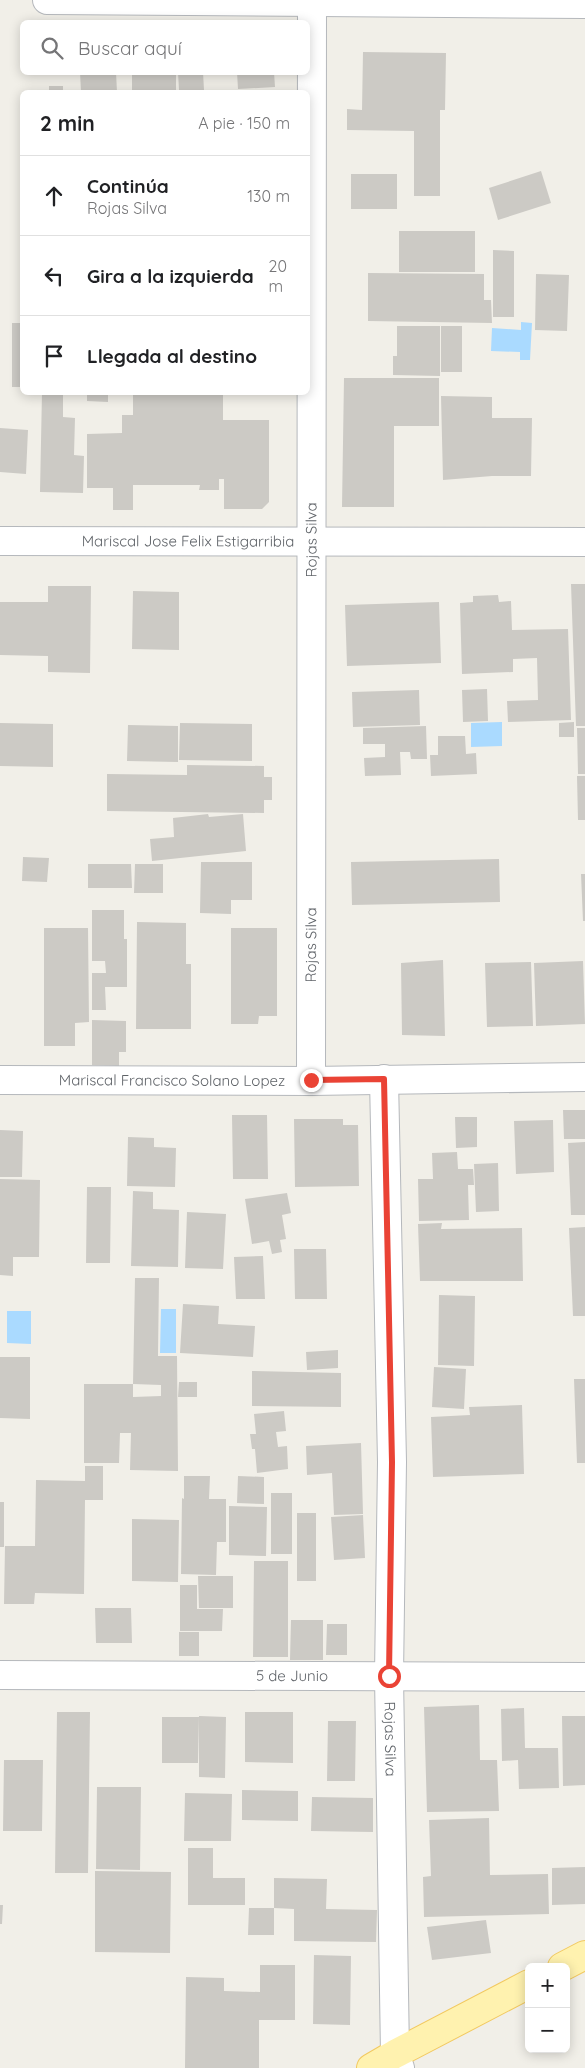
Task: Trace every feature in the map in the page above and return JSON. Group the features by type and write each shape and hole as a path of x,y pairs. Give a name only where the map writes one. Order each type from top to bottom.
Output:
{"main road":[{"path":"570,1963 585,1955"},
{"path":"371,2068 398,2061 525,1986"}],"street":[{"path":"47,0 585,4"},
{"name":"Rojas Silva","path":"311,1080 312,2"},
{"name":"Mariscal Jose Felix Estigarribia","path":"0,541 585,542"},
{"name":"Mariscal Francisco Solano Lopez","path":"0,1080 311,1080 585,1077"},
{"name":"Rojas Silva","path":"384,1079 392,1462 389,1676 398,2061"},
{"name":"5 de Junio","path":"0,1675 585,1677"}],"water":[{"path":"521,322 532,323 530,360 520,360 520,352 491,351 492,328 521,330"},
{"path":"502,722 502,746 471,747 471,723"},
{"path":"161,1309 176,1309 176,1353 160,1353"},
{"path":"7,1311 31,1311 31,1344 7,1343"}],"building":[{"path":"363,52 446,53 445,110 440,110 440,196 414,196 414,131 347,130 347,109 362,110"},
{"path":"80,75 116,75 117,90 81,90"},
{"path":"132,75 176,75 176,90 132,90"},
{"path":"178,75 203,75 204,90 179,90"},
{"path":"237,75 274,75 275,87 238,89"},
{"path":"49,86 63,86 63,90 49,90"},
{"path":"541,171 551,203 498,220 489,188"},
{"path":"351,174 397,174 397,209 351,209"},
{"path":"399,231 475,231 475,272 399,272"},
{"path":"493,250 514,251 514,317 493,317"},
{"path":"368,273 484,274 484,300 491,300 492,323 368,321"},
{"path":"536,274 569,275 567,331 535,330"},
{"path":"12,323 20,323 20,387 12,387"},
{"path":"397,326 440,326 440,376 393,375 393,356 397,356"},
{"path":"441,326 462,326 462,372 441,372"},
{"path":"344,378 439,378 439,426 394,426 394,507 342,507"},
{"path":"42,395 63,395 63,417 75,418 74,455 84,456 83,493 40,492"},
{"path":"87,395 108,395 108,402 87,401"},
{"path":"133,395 223,395 223,420 269,420 269,502 262,509 224,509 224,479 219,479 219,490 199,490 200,485 133,485 133,510 113,510 113,488 87,488 87,434 122,433 122,415 133,415"},
{"path":"441,396 492,397 492,418 532,418 531,476 492,476 443,480"},
{"path":"0,428 28,430 26,474 0,472"},
{"path":"571,584 585,584 585,726 576,726"},
{"path":"48,586 91,586 90,673 48,672 48,656 0,655 0,602 48,602"},
{"path":"133,591 179,592 179,650 132,649"},
{"path":"498,595 499,602 511,601 512,630 568,629 571,720 508,722 507,701 538,700 537,658 513,659 513,672 462,674 460,603 473,602 473,596"},
{"path":"439,602 441,663 347,666 345,605"},
{"path":"487,689 488,721 463,722 462,690"},
{"path":"419,690 420,725 353,727 352,692"},
{"path":"574,722 574,737 559,737 559,723"},
{"path":"0,723 53,724 53,767 0,766"},
{"path":"180,723 252,724 252,761 179,760"},
{"path":"128,725 178,726 178,762 127,761"},
{"path":"426,726 427,759 411,759 410,752 400,752 401,775 365,776 364,758 385,757 385,744 363,744 363,728"},
{"path":"577,728 585,728 585,774 578,774"},
{"path":"438,736 465,736 466,754 476,753 477,774 431,776 430,755 438,755"},
{"path":"187,765 264,766 264,777 272,777 272,800 264,800 264,813 107,811 107,774 187,775"},
{"path":"577,776 585,776 585,820 578,820"},
{"path":"208,814 209,817 243,814 246,851 152,861 150,839 174,837 173,818"},
{"path":"23,857 49,858 47,882 22,881"},
{"path":"499,859 500,902 352,905 351,862"},
{"path":"201,862 252,862 252,900 231,900 231,914 200,913"},
{"path":"88,864 131,864 132,888 88,888"},
{"path":"135,864 163,864 163,893 134,893"},
{"path":"581,874 585,874 585,921 583,921"},
{"path":"92,910 124,910 124,939 127,939 127,987 105,987 106,1010 92,1010 92,973 106,973 105,961 92,961"},
{"path":"137,922 186,923 186,964 191,964 191,1029 136,1029"},
{"path":"44,928 88,928 89,1022 75,1023 75,1046 44,1046"},
{"path":"231,928 277,928 277,1016 259,1016 258,1024 231,1024"},
{"path":"443,960 445,1036 402,1035 401,963"},
{"path":"583,961 585,1024 536,1026 534,963"},
{"path":"531,962 533,1026 487,1027 485,963"},
{"path":"92,1020 126,1021 126,1052 119,1052 119,1066 92,1065"},
{"path":"563,1110 585,1110 585,1139 564,1139"},
{"path":"232,1115 267,1115 268,1179 233,1179"},
{"path":"455,1117 477,1117 477,1147 456,1148"},
{"path":"294,1119 343,1119 343,1125 358,1125 359,1186 295,1187"},
{"path":"553,1120 554,1172 516,1174 514,1121"},
{"path":"0,1130 23,1131 22,1177 0,1177"},
{"path":"128,1137 154,1138 154,1147 176,1148 175,1187 127,1186"},
{"path":"585,1142 585,1215 571,1215 568,1143"},
{"path":"457,1152 458,1169 473,1169 474,1185 468,1185 469,1220 419,1221 418,1179 433,1179 432,1153"},
{"path":"498,1163 499,1211 476,1212 474,1164"},
{"path":"0,1179 40,1180 39,1257 13,1257 13,1276 0,1275"},
{"path":"87,1187 111,1187 110,1263 86,1263"},
{"path":"133,1191 153,1192 153,1209 179,1210 178,1267 131,1266"},
{"path":"287,1193 291,1213 282,1215 286,1239 280,1240 282,1252 272,1254 269,1241 252,1244 245,1199"},
{"path":"187,1212 226,1214 223,1269 185,1268"},
{"path":"442,1223 441,1229 522,1228 523,1281 420,1281 418,1224"},
{"path":"585,1227 585,1316 573,1316 569,1228"},
{"path":"294,1249 326,1249 327,1299 295,1299"},
{"path":"263,1256 265,1299 236,1299 234,1257"},
{"path":"135,1278 159,1278 158,1356 177,1356 178,1471 130,1470 131,1433 120,1433 119,1463 84,1463 84,1384 133,1384","holes":["133,1384 161,1385 161,1396 133,1397"]},
{"path":"439,1295 475,1296 474,1366 438,1365"},
{"path":"183,1304 219,1306 218,1324 255,1326 253,1357 180,1353"},
{"path":"338,1350 338,1368 307,1370 306,1352"},
{"path":"0,1357 30,1357 30,1419 0,1418"},
{"path":"434,1367 466,1369 464,1409 432,1407"},
{"path":"252,1371 341,1373 341,1407 252,1406"},
{"path":"574,1379 585,1379 585,1463 577,1463"},
{"path":"179,1382 197,1382 197,1397 178,1397"},
{"path":"522,1405 524,1474 433,1477 431,1417 470,1415 469,1407"},
{"path":"284,1411 286,1431 276,1432 278,1447 287,1446 288,1469 257,1473 255,1449 252,1449 250,1434 256,1434 254,1414"},
{"path":"361,1443 363,1514 334,1515 332,1473 307,1475 306,1446"},
{"path":"85,1466 103,1466 103,1500 85,1500 84,1594 35,1593 34,1604 4,1604 5,1546 35,1546 36,1480 85,1481"},
{"path":"184,1476 210,1476 209,1499 226,1499 226,1542 217,1542 216,1575 181,1574"},
{"path":"238,1476 264,1477 264,1504 237,1503"},
{"path":"271,1493 292,1493 292,1554 271,1554"},
{"path":"0,1502 4,1502 4,1547 0,1547"},
{"path":"229,1506 267,1507 266,1556 229,1555"},
{"path":"297,1513 316,1513 316,1581 297,1581"},
{"path":"363,1515 365,1558 334,1560 331,1517"},
{"path":"132,1519 179,1520 178,1582 132,1581"},
{"path":"254,1561 288,1561 288,1657 253,1657"},
{"path":"198,1576 233,1576 233,1608 199,1608"},
{"path":"180,1585 197,1585 197,1609 223,1609 222,1631 180,1631"},
{"path":"95,1608 131,1608 132,1643 96,1643"},
{"path":"291,1620 323,1620 323,1660 290,1660"},
{"path":"327,1624 347,1624 347,1655 326,1655"},
{"path":"179,1632 199,1632 199,1656 179,1656"},
{"path":"479,1705 480,1760 497,1760 499,1811 427,1812 424,1707"},
{"path":"524,1708 525,1748 558,1748 559,1788 519,1789 518,1760 502,1761 501,1709"},
{"path":"57,1712 90,1712 88,1873 55,1873"},
{"path":"245,1712 293,1712 293,1763 245,1762"},
{"path":"199,1716 226,1717 225,1778 199,1777"},
{"path":"562,1716 585,1716 585,1785 563,1786"},
{"path":"162,1717 199,1717 198,1763 162,1763"},
{"path":"328,1721 356,1721 355,1781 327,1781"},
{"path":"4,1760 43,1760 42,1831 3,1831"},
{"path":"97,1787 141,1787 140,1870 96,1869"},
{"path":"242,1790 298,1791 298,1821 242,1820"},
{"path":"185,1793 232,1794 231,1841 184,1841"},
{"path":"312,1797 373,1798 373,1832 311,1831"},
{"path":"489,1818 490,1875 548,1874 549,1914 424,1917 423,1877 431,1876 429,1820"},
{"path":"188,1848 213,1848 213,1878 245,1878 245,1905 188,1905"},
{"path":"585,1867 585,1904 552,1905 552,1868"},
{"path":"95,1871 171,1872 170,1953 95,1952"},
{"path":"274,1878 327,1879 326,1909 377,1910 376,1942 294,1941 294,1909 274,1908"},
{"path":"0,1905 3,1905 2,1924 0,1924"},
{"path":"249,1908 274,1908 274,1935 248,1935"},
{"path":"486,1920 491,1953 432,1960 427,1927"},
{"path":"314,1955 351,1956 350,2025 313,2024"},
{"path":"260,1965 295,1965 295,2020 259,2020 259,2068 185,2068 186,1977 224,1978 224,1991 260,1992"}],"route":[{"path":"311,1080 384,1079 392,1462 389,1676"}]}
